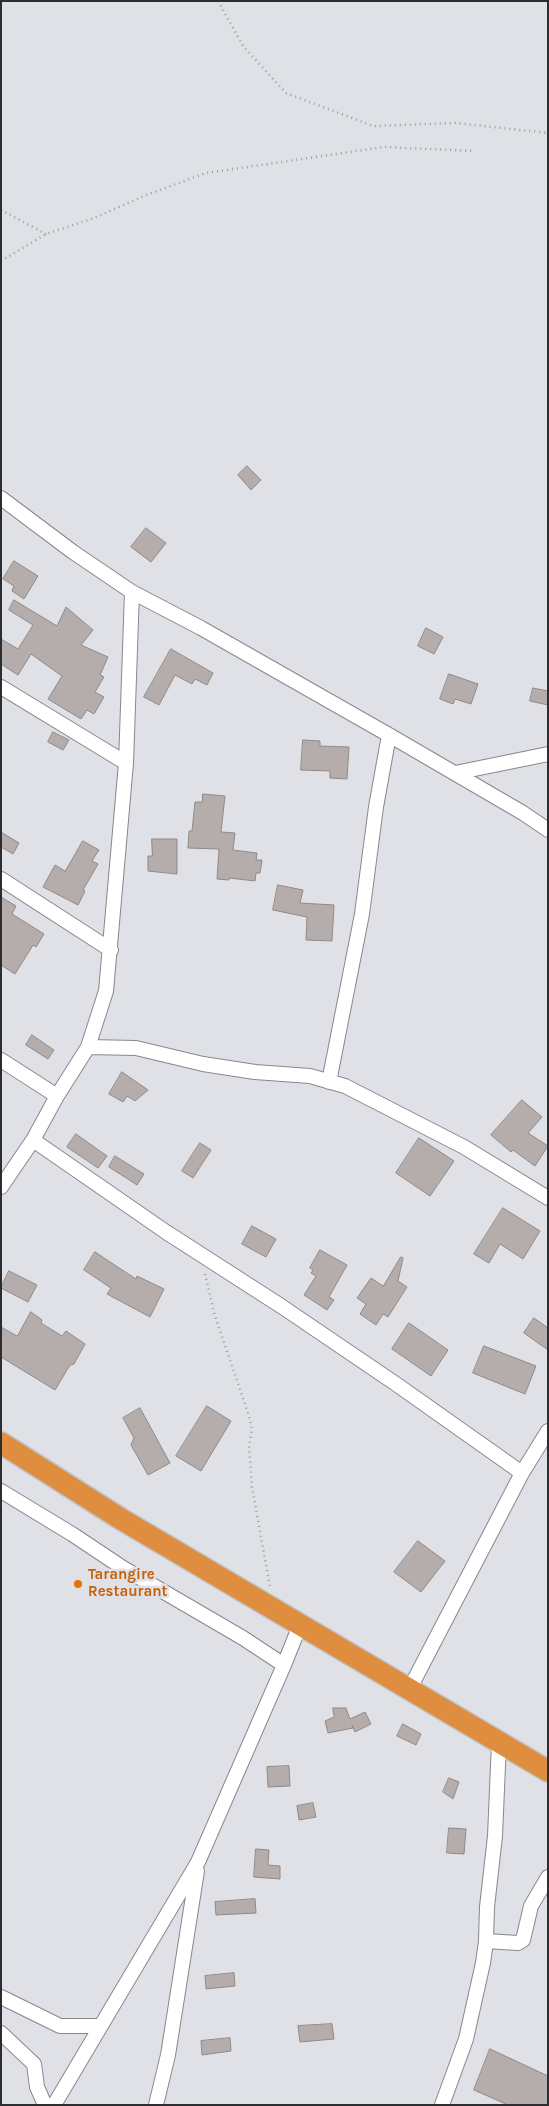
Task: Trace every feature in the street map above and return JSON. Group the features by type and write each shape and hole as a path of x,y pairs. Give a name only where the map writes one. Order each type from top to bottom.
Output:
{"highway":[{"path":"1,1443 121,1519 548,1771"}],"street":[{"path":"1,498 73,552 132,592 201,628 389,735 523,813 548,830"},
{"path":"1,1187 33,1140 57,1096 88,1046 106,991 126,763 132,592"},
{"path":"1,687 126,763"},
{"path":"329,1082 362,914 377,799 389,735"},
{"path":"455,773 533,755 548,754"},
{"path":"1,879 110,950"},
{"path":"88,1046 136,1048 203,1064 255,1072 310,1076 345,1086 464,1148 548,1198"},
{"path":"1,1060 57,1096"},
{"path":"33,1140 91,1181 396,1384 522,1473"},
{"path":"408,1690 522,1473 548,1431"},
{"path":"1,1491 72,1534 123,1568 284,1665"},
{"path":"54,2105 198,1862 300,1625"},
{"path":"442,2105 466,2039 479,1986 486,1941 486,1907 495,1836 499,1742"},
{"path":"156,2105 168,2056 198,1862"},
{"path":"486,1941 518,1943 523,1940 531,1906 548,1877"},
{"path":"1,1997 60,2026 100,2026"},
{"path":"1,2033 34,2064 37,2087 45,2105"}],"path":[{"path":"218,1 243,46 286,93 373,126 456,123 548,133"},
{"path":"1,260 46,234 94,218 146,195 206,172 384,147 475,151"},
{"path":"1,210 46,234"},
{"path":"200,1254 214,1313 252,1429 249,1447 252,1487 275,1610"}],"building":[{"path":"247,466 261,480 251,490 238,475"},
{"path":"146,528 166,543 151,562 131,547"},
{"path":"14,561 38,576 24,599 12,591 14,586 3,579"},
{"path":"14,600 57,626 66,607 93,630 81,645 108,657 100,675 104,677 95,692 104,697 94,714 87,710 81,719 48,699 62,676 31,654 18,675 1,664 1,639 18,649 33,625 9,610"},
{"path":"426,628 443,637 434,654 418,646"},
{"path":"171,649 213,673 207,685 195,679 192,684 175,675 159,705 144,697"},
{"path":"449,674 478,684 471,704 455,699 453,704 440,699"},
{"path":"533,688 548,691 548,705 530,701"},
{"path":"53,732 69,740 63,750 48,742"},
{"path":"303,740 320,741 320,746 349,747 347,779 330,778 330,771 301,770"},
{"path":"203,794 225,796 221,832 235,833 233,850 257,853 256,860 262,860 260,873 256,873 255,881 229,878 229,880 217,879 219,849 188,848 189,831 192,831 195,802 202,802"},
{"path":"1,832 19,843 13,854 1,847"},
{"path":"152,839 177,839 177,874 148,871 148,856 152,856"},
{"path":"83,841 99,850 92,861 98,864 83,890 85,891 78,905 43,887 55,865 65,871"},
{"path":"278,885 303,890 300,903 334,905 332,941 306,940 307,917 273,910"},
{"path":"1,897 16,906 12,914 44,934 36,947 33,945 15,974 1,965"},
{"path":"32,1035 54,1050 48,1059 26,1045"},
{"path":"122,1072 148,1090 135,1101 127,1096 123,1102 109,1094"},
{"path":"522,1100 542,1117 528,1133 548,1146 535,1166 513,1150 511,1152 491,1135"},
{"path":"76,1134 107,1156 98,1168 67,1147"},
{"path":"419,1138 454,1161 430,1196 396,1173"},
{"path":"200,1143 211,1150 193,1178 182,1171"},
{"path":"115,1156 144,1174 137,1185 109,1167"},
{"path":"503,1208 540,1231 523,1259 500,1244 489,1263 474,1254"},
{"path":"252,1226 276,1239 266,1257 242,1244"},
{"path":"320,1250 347,1265 329,1297 334,1300 327,1310 304,1295 316,1276 311,1273 313,1270 310,1268"},
{"path":"95,1252 136,1279 137,1276 164,1289 150,1317 107,1294 111,1288 84,1270"},
{"path":"401,1257 403,1258 398,1281 407,1287 388,1317 383,1314 376,1325 360,1314 366,1304 357,1298 371,1278 383,1286"},
{"path":"9,1271 37,1285 28,1302 1,1288"},
{"path":"31,1312 42,1320 41,1323 62,1336 66,1331 85,1344 74,1364 70,1365 55,1390 1,1357 1,1327 17,1336"},
{"path":"534,1318 548,1328 548,1350 524,1333"},
{"path":"409,1323 448,1350 431,1376 392,1349"},
{"path":"484,1346 536,1366 525,1394 473,1373"},
{"path":"207,1406 231,1421 201,1471 176,1456"},
{"path":"140,1408 170,1463 148,1475 131,1445 134,1438 123,1418"},
{"path":"418,1541 445,1561 421,1592 394,1572"},
{"path":"333,1708 346,1708 350,1719 365,1712 371,1724 355,1732 352,1725 353,1728 328,1733 325,1721 334,1717"},
{"path":"403,1724 421,1734 416,1745 397,1736"},
{"path":"289,1766 290,1786 268,1787 267,1767"},
{"path":"449,1778 459,1782 453,1799 443,1792"},
{"path":"313,1803 316,1817 299,1820 297,1806"},
{"path":"449,1828 466,1829 464,1854 447,1853"},
{"path":"256,1849 269,1850 268,1865 280,1866 280,1879 254,1877"},
{"path":"255,1899 256,1913 216,1915 215,1902"},
{"path":"234,1973 235,1986 206,1989 205,1976"},
{"path":"332,2024 334,2039 300,2042 298,2026"},
{"path":"230,2038 231,2051 202,2055 201,2041"},
{"path":"490,2049 548,2076 548,2105 508,2105 474,2090"}],"place":[{"name":"Tarangire Restaurant","path":"78,1584"}]}
